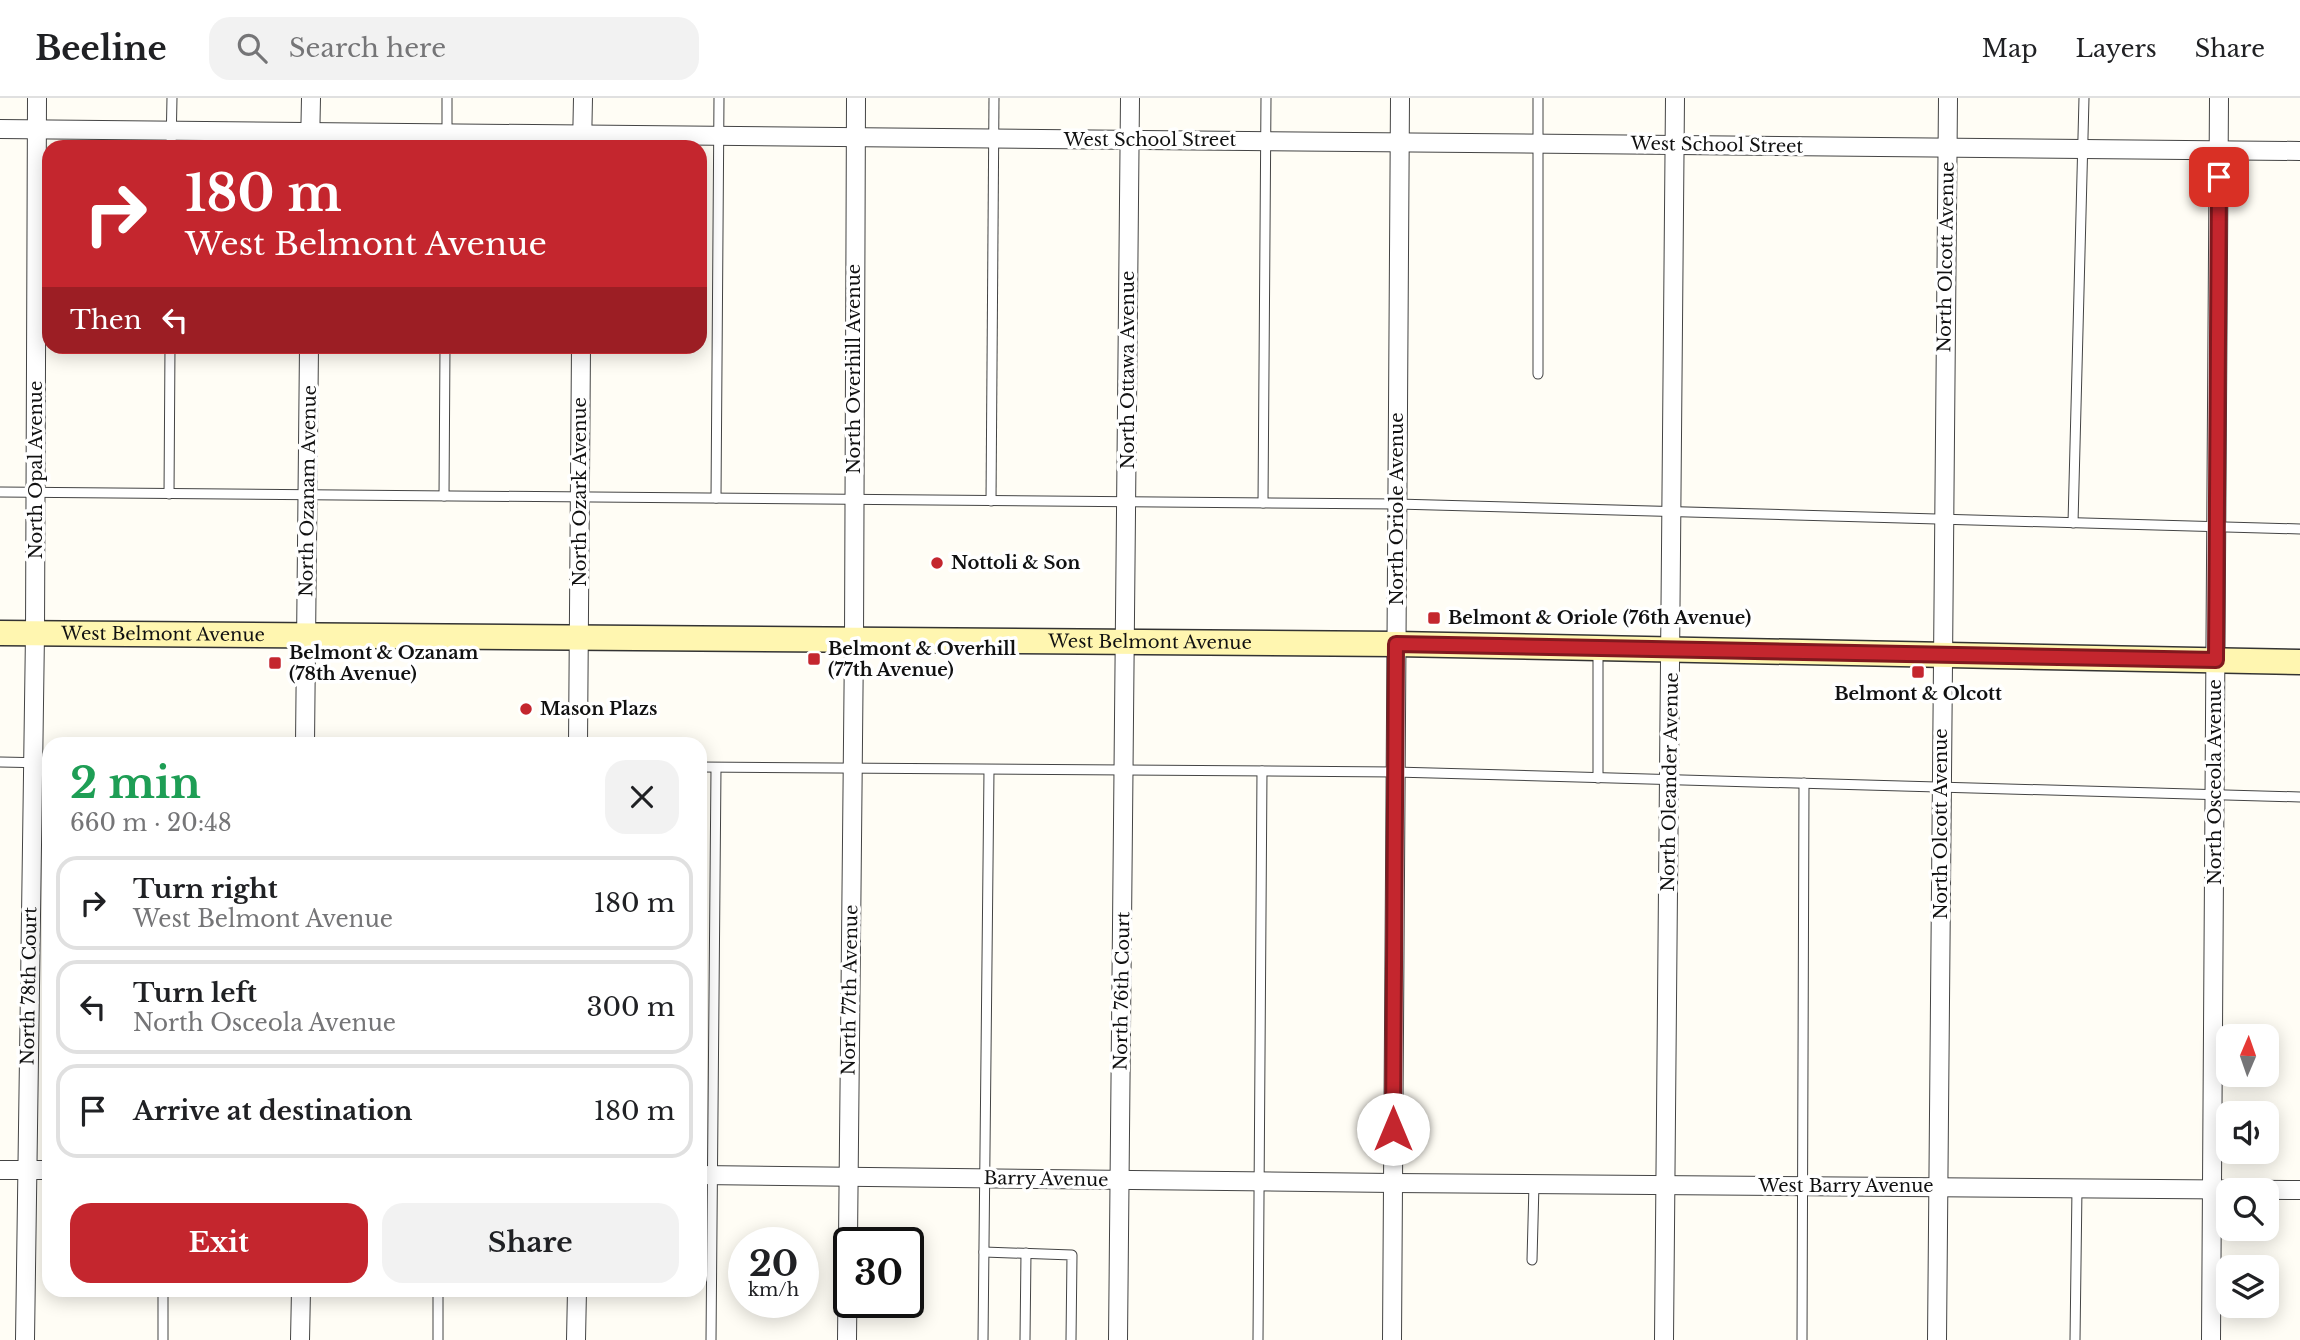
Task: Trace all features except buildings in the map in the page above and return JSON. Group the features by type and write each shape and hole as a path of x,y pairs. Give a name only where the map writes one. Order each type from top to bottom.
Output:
{"main road":[{"name":"West Belmont Avenue","path":"0,633 1396,644 2300,662"}],"street":[{"name":"North Opal Avenue","path":"35,633 37,98"},
{"path":"311,98 311,140"},
{"path":"582,140 583,98"},
{"name":"North Overhill Avenue","path":"854,641 856,98"},
{"name":"North Ottawa Avenue","path":"1125,642 1130,98"},
{"name":"North Oriole Avenue","path":"1392,1340 1400,98"},
{"name":"North Oleander Avenue","path":"1664,1340 1675,98"},
{"name":"North Olcott Avenue","path":"1937,1340 1948,98"},
{"name":"North Osceola Avenue","path":"2211,1340 2219,98"},
{"name":"West School Street","path":"0,130 172,139 447,140"},
{"name":"West School Street","path":"609,140 719,136 2300,151"},
{"name":"North Ozanam Avenue","path":"305,737 309,354"},
{"name":"North Ozark Avenue","path":"578,737 581,354"},
{"name":"North 78th Court","path":"24,1340 41,763 35,633"},
{"name":"North 77th Avenue","path":"847,1340 854,641"},
{"name":"North 76th Court","path":"1118,1340 1125,642"},
{"path":"0,1170 42,1170"},
{"name":"Barry Avenue","path":"707,1175 1393,1183"},
{"name":"West Barry Avenue","path":"1393,1183 2300,1190"},
{"path":"300,1297 300,1340"},
{"path":"576,1340 577,1297"}],"lane":[{"path":"172,98 172,139"},
{"path":"447,98 447,140"},
{"path":"716,498 719,98"},
{"path":"991,501 994,98"},
{"path":"1263,503 1266,98"},
{"path":"1538,98 1538,374"},
{"path":"2073,523 2084,98"},
{"path":"169,494 170,354"},
{"path":"444,496 445,354"},
{"path":"0,492 1397,504 2300,529"},
{"path":"1598,648 1598,778"},
{"path":"0,762 41,763"},
{"path":"707,767 1395,772 2300,797"},
{"path":"707,1134 716,768"},
{"path":"983,1340 989,769"},
{"path":"1258,1340 1262,771"},
{"path":"1802,1340 1804,783"},
{"path":"1532,1260 1534,1184"},
{"path":"2075,1340 2077,1188"},
{"path":"707,1208 711,1340"},
{"path":"984,1252 1072,1255 1071,1340"},
{"path":"1025,1340 1027,1253"},
{"path":"163,1297 163,1340"},
{"path":"438,1297 438,1340"}],"place":[{"name":"Nottoli & Son","path":"937,563"},
{"name":"Belmont & Oriole (76th Avenue)","path":"1434,618"},
{"name":"Belmont & Overhill (77th Avenue)","path":"814,659"},
{"name":"Belmont & Ozanam (78th Avenue)","path":"275,663"},
{"name":"Belmont & Olcott","path":"1918,672"},
{"name":"Mason Plazs","path":"526,709"}],"route":[{"path":"1393,1129 1396,644 2216,660 2219,177"}]}
